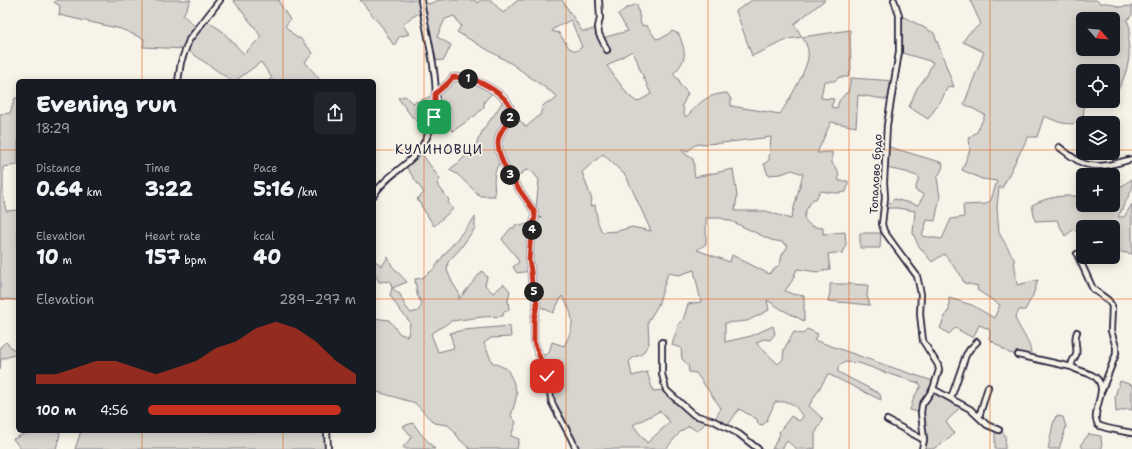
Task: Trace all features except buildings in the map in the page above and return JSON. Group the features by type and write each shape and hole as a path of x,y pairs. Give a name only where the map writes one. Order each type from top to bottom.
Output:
{"street":[{"path":"178,79 181,62 189,40 220,0"},
{"path":"376,192 419,150 430,131 435,110 433,67 421,0"},
{"path":"599,0 599,34 607,50"},
{"name":"Топалово брдо","path":"894,0 899,15 899,52 887,125 884,182 885,198 882,224 884,231 917,276 921,294 920,314 923,341 938,365 939,370 933,389 922,405 920,413 924,440 922,449"},
{"path":"435,94 453,77 467,78 474,80 505,98 512,110 510,117 499,136 498,144 502,159 509,173 531,206 535,217 531,233 529,260 532,285 536,296 537,305 534,320 534,342 546,372 552,403 576,449"},
{"path":"1059,147 1071,156 1086,164 1101,166 1118,164 1132,159"},
{"path":"1082,264 1093,289 1108,300 1112,306 1111,331 1116,347 1116,354 1101,391 1095,415 1098,425 1101,427 1121,430 1132,434"},
{"path":"1072,367 1072,362 1076,352 1075,340 1078,332"},
{"path":"662,342 662,374 666,390 694,415 714,421 739,434 758,449"},
{"path":"951,398 966,355 978,342"},
{"path":"1018,355 1072,367 1078,371 1090,374 1097,378 1101,391"},
{"path":"979,417 988,387"},
{"path":"933,389 970,409 987,425 999,430"},
{"path":"887,420 924,440"},
{"path":"327,433 328,449"}],"shaded area":[{"path":"57,0 191,0 183,15 198,29 205,20 221,30 244,54 261,37 233,0 280,0 279,2 290,20 285,26 297,38 300,38 313,53 305,62 319,79 271,79 272,78 261,62 238,79 229,79 186,49 143,47 144,39 121,29 59,15 60,6 54,2"},
{"path":"360,0 421,0 429,4 439,0 475,0 477,3 480,0 491,0 503,13 518,0 562,0 582,31 588,31 598,27 602,38 628,31 618,14 637,4 641,25 647,26 656,39 664,37 672,31 679,34 684,50 684,59 682,64 673,74 679,80 680,85 688,93 682,106 686,117 704,100 713,95 727,93 731,99 731,106 780,114 797,86 807,63 808,49 802,37 850,30 851,69 848,77 840,77 834,81 824,81 821,98 834,99 831,107 837,108 839,101 846,93 848,93 851,78 895,81 891,100 858,95 856,127 831,122 817,153 832,152 832,163 838,171 839,181 848,181 848,185 846,192 836,193 820,191 816,199 813,199 806,210 804,218 812,226 823,228 823,234 845,232 846,244 843,254 828,254 830,269 818,272 797,269 792,281 785,291 804,296 804,321 767,300 769,310 747,321 725,323 725,342 751,336 773,326 775,334 770,340 763,339 756,343 778,364 783,359 784,349 794,332 803,334 807,329 818,334 814,340 936,382 933,388 963,404 946,422 954,433 950,438 933,449 922,449 921,413 910,410 914,397 921,386 919,383 859,363 845,362 838,367 838,372 880,394 881,400 828,374 809,406 823,419 815,434 815,449 797,449 787,441 782,449 772,449 780,434 779,432 791,416 799,421 803,417 792,404 789,403 775,402 767,420 763,425 758,424 757,419 739,409 726,428 714,421 721,408 696,373 689,372 688,365 682,359 681,348 672,345 679,323 683,320 688,304 701,302 694,270 679,275 668,273 658,305 648,322 649,344 641,355 634,357 629,362 632,376 647,372 653,391 666,390 694,415 709,420 697,431 689,426 680,432 666,449 576,449 552,403 547,376 539,357 549,353 552,342 564,346 572,327 569,309 562,296 553,313 537,305 531,271 517,273 513,267 519,262 502,239 511,228 514,228 516,224 519,226 533,223 535,217 542,218 535,216 539,180 532,171 526,170 513,180 502,159 495,172 495,196 480,196 457,174 449,170 474,148 483,130 505,98 511,110 526,127 540,115 543,106 546,103 552,102 558,97 512,64 457,32 461,26 454,16 445,19 437,37 451,45 444,60 432,61 423,11 409,19 403,25 409,34 399,37 394,46 383,28","holes":["571,20 582,47 576,51 569,48 559,33 552,31 553,29","632,51 651,94 637,102 628,95 607,66","771,137 769,160 764,164 768,175 781,174 792,170 803,174 791,219 766,211 735,211 737,196 733,169 695,177 693,159 681,149 688,151 695,145","603,154 626,176 651,231 632,227 618,231 602,232 598,223 595,205 590,206 592,200 582,172","706,218 721,218 733,222 771,240 782,242 788,246 782,255 780,264 769,274 732,255 730,262 697,250 706,244","660,411 670,422 647,443 633,425"]},
{"path":"752,0 825,0 794,24 802,37 789,39 752,56 736,11"},
{"path":"970,0 1096,0 1100,3 1109,3 1119,7 1132,6 1132,15 1127,20 1130,28 1128,62 1125,75 1120,85 1120,64 1076,64 1076,108 1084,108 1083,116 1076,116 1076,123 1072,124 1063,123 1044,116 1037,137 1028,137 1002,188 999,187 997,207 999,233 1014,259 1017,285 1038,280 1033,295 1025,310 1019,310 1015,318 1027,340 1030,349 1031,353 1026,357 1009,353 989,339 989,329 979,325 973,338 955,328 949,334 940,328 947,312 949,311 949,298 972,305 994,318 1000,305 977,290 978,286 964,283 960,274 944,254 932,262 918,245 913,233 915,211 897,208 884,208 894,199 918,205 924,195 915,190 919,177 906,172 886,168 886,146 943,163 942,169 937,178 940,197 935,221 927,220 922,236 942,239 951,219 964,217 963,205 986,204 991,200 997,181 982,179 962,170 970,150 969,137 977,132 985,115 964,104 984,52 963,42 968,34 981,24"},
{"path":"899,15 934,33 954,87 948,86 942,99 928,119 909,107 917,88 926,77 933,62 899,52"},
{"path":"453,77 474,80 494,91 484,102 484,107 476,115 453,131 434,117 430,131 412,117 398,98 405,96 412,103 425,99 439,90"},
{"path":"16,98 16,165 3,167 3,194 6,211 16,210 16,300 0,299 0,114 10,113"},
{"path":"419,150 440,179 437,184 449,200 448,202 453,209 434,226 417,199 424,193 405,165"},
{"path":"1132,179 1132,189 1118,217 1124,217 1132,204 1132,254 1120,252 1120,220 1076,220 1076,231 1074,229 1065,236 1057,220 1035,221 1032,205 1050,198 1063,196 1076,196 1076,212 1120,212 1120,187"},
{"path":"475,217 475,228 460,249 448,262 447,270 459,293 459,299 482,271 487,277 485,285 493,293 504,284 510,291 508,300 509,310 504,311 503,316 451,321 431,334 438,352 454,348 450,333 464,330 510,326 511,337 491,338 484,343 492,362 507,369 513,381 517,394 511,416 516,422 511,436 519,439 517,449 470,449 460,440 448,425 434,423 415,403 376,392 376,318 389,320 400,334 408,336 410,322 390,295 392,288 400,294 405,306 411,313 418,311 422,305 417,294 415,279 422,278 434,269"},
{"path":"860,233 881,233 880,248 860,248"},
{"path":"388,257 392,266 407,282 392,288 390,281 379,282 376,275 376,262 382,266"},
{"path":"830,284 868,285 867,296 870,305 828,301"},
{"path":"6,342 16,352 16,355 1,359 0,370 0,347"},
{"path":"1120,381 1132,385 1132,410 1128,409 1116,412 1115,396"},
{"path":"1056,416 1063,417 1066,427 1059,449 1048,449 1053,424"},
{"path":"413,423 435,449 406,449 403,447 412,437 403,426"},
{"path":"997,429 1004,434 1005,449 995,449 995,434"},
{"path":"26,433 60,434 56,449 21,449 13,439"},
{"path":"80,433 327,433 328,449 75,449"},
{"path":"1089,434 1101,436 1102,449 1083,449 1081,444"}],"district":[{"name":"КУЛИНОВЦИ","path":"439,149"}],"route":[{"path":"434,117 435,94 453,77 474,80 505,98 509,103 512,110 510,117 502,128 498,144 502,159 509,173 534,211 535,217 531,233 529,260 532,285 536,296 537,305 534,320 534,342 547,376"}]}
